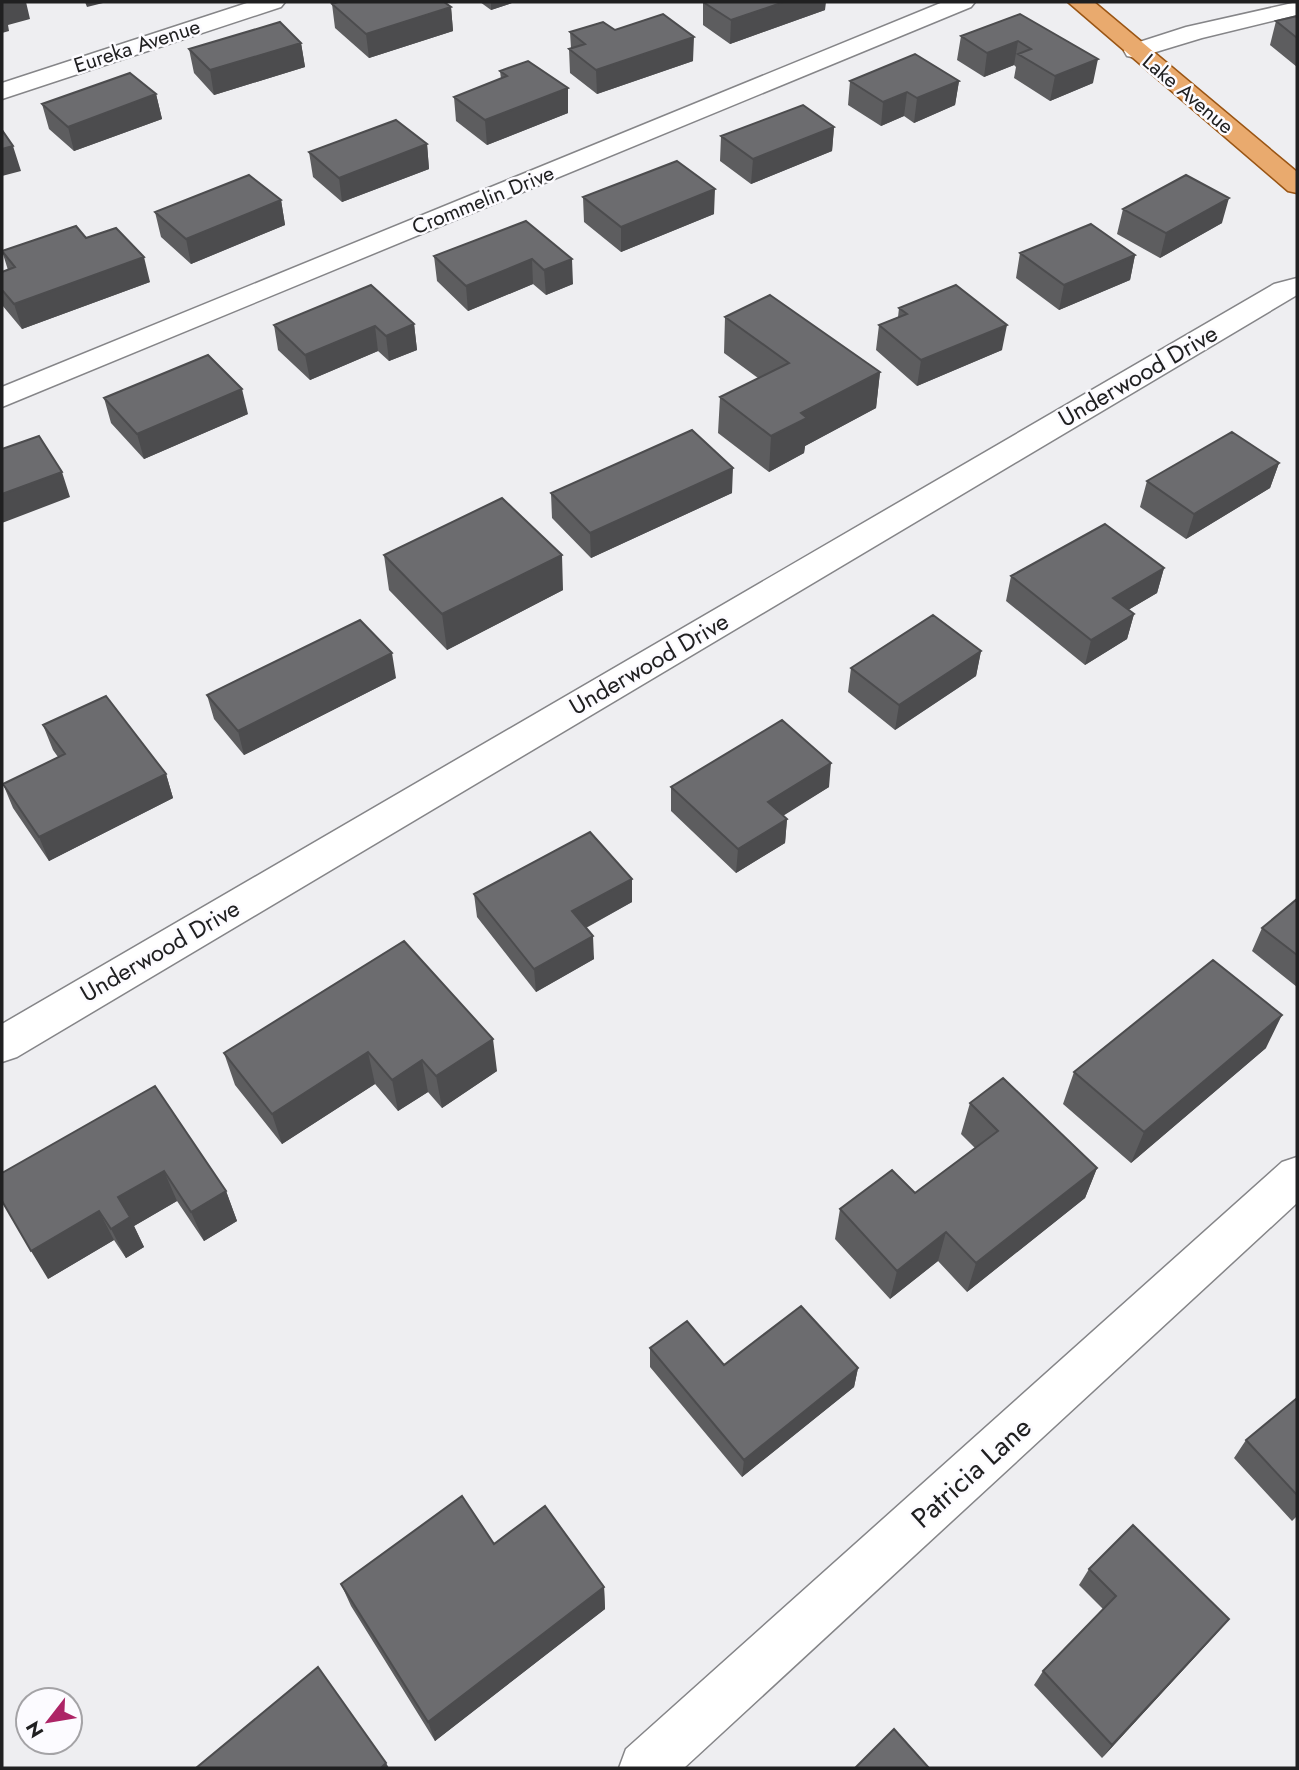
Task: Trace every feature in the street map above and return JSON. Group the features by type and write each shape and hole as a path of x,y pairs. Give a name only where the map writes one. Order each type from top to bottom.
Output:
{"main road":[{"name":"Lake Avenue","path":"1080,2 1297,185"}],"street":[{"name":"Eureka Avenue","path":"2,91 273,2"},
{"name":"Crommelin Drive","path":"2,398 963,2"},
{"path":"1136,51 1195,32 1297,8"},
{"name":"Underwood Drive","path":"2,1045 1272,297 1297,286"},
{"name":"Patricia Lane","path":"645,1768 1297,1176"}],"building":[{"path":"444,2 451,7 366,34 332,4"},
{"path":"703,2 784,2 731,20"},
{"path":"663,14 694,37 596,70 569,49 585,44 570,32 603,22 615,30"},
{"path":"1020,14 1098,59 1055,76 1018,54 1031,49 1018,41 987,53 961,36"},
{"path":"1297,16 1297,38 1276,21"},
{"path":"280,22 301,43 210,70 189,49"},
{"path":"915,54 959,81 917,98 907,92 883,102 850,81"},
{"path":"528,61 568,88 485,120 454,97 507,76 500,71"},
{"path":"130,73 156,94 68,127 42,104"},
{"path":"803,105 834,127 753,159 721,136"},
{"path":"396,120 427,144 339,178 309,152"},
{"path":"2,130 13,146 2,149"},
{"path":"677,161 715,189 621,227 583,197"},
{"path":"249,175 281,200 186,239 155,212"},
{"path":"1186,175 1229,198 1166,233 1123,209"},
{"path":"526,221 572,259 544,270 532,259 466,286 434,256"},
{"path":"1091,224 1135,255 1064,285 1020,253"},
{"path":"76,226 86,238 116,228 144,257 14,304 2,290 2,272 15,267 2,251"},
{"path":"371,285 414,324 386,336 375,326 305,355 274,325"},
{"path":"956,285 1007,325 921,360 879,325 907,314 899,308"},
{"path":"770,295 880,372 801,413 807,418 771,436 720,397 789,363 725,317"},
{"path":"208,355 242,389 137,434 104,398"},
{"path":"692,430 733,468 590,533 551,493"},
{"path":"1232,432 1279,463 1194,514 1147,481"},
{"path":"39,436 62,472 2,494 2,449"},
{"path":"502,498 562,555 442,614 384,555"},
{"path":"1105,524 1164,568 1113,598 1134,614 1091,640 1011,576"},
{"path":"933,615 981,651 899,705 851,668"},
{"path":"360,620 392,653 238,731 207,695"},
{"path":"106,696 166,774 39,837 3,784 65,754 43,725"},
{"path":"782,720 831,763 768,802 787,819 738,849 671,787"},
{"path":"590,832 632,879 572,911 593,936 534,969 474,894"},
{"path":"1297,899 1297,955 1262,928"},
{"path":"404,941 493,1039 436,1076 422,1060 392,1080 368,1052 272,1114 224,1053"},
{"path":"1213,960 1282,1015 1144,1132 1074,1072"},
{"path":"1003,1078 1097,1168 976,1263 946,1232 897,1271 840,1209 892,1170 915,1193 998,1131 970,1103"},
{"path":"155,1086 226,1191 191,1212 164,1171 118,1197 130,1217 111,1229 99,1211 31,1251 2,1201 2,1173"},
{"path":"801,1306 858,1368 744,1460 650,1348 687,1321 724,1365"},
{"path":"1297,1398 1297,1495 1246,1440"},
{"path":"462,1496 494,1544 545,1506 604,1587 428,1722 341,1584"},
{"path":"1133,1525 1229,1619 1112,1745 1043,1671 1116,1596 1089,1569"},
{"path":"318,1667 386,1763 381,1768 196,1768"},
{"path":"894,1729 929,1768 855,1768"}]}
